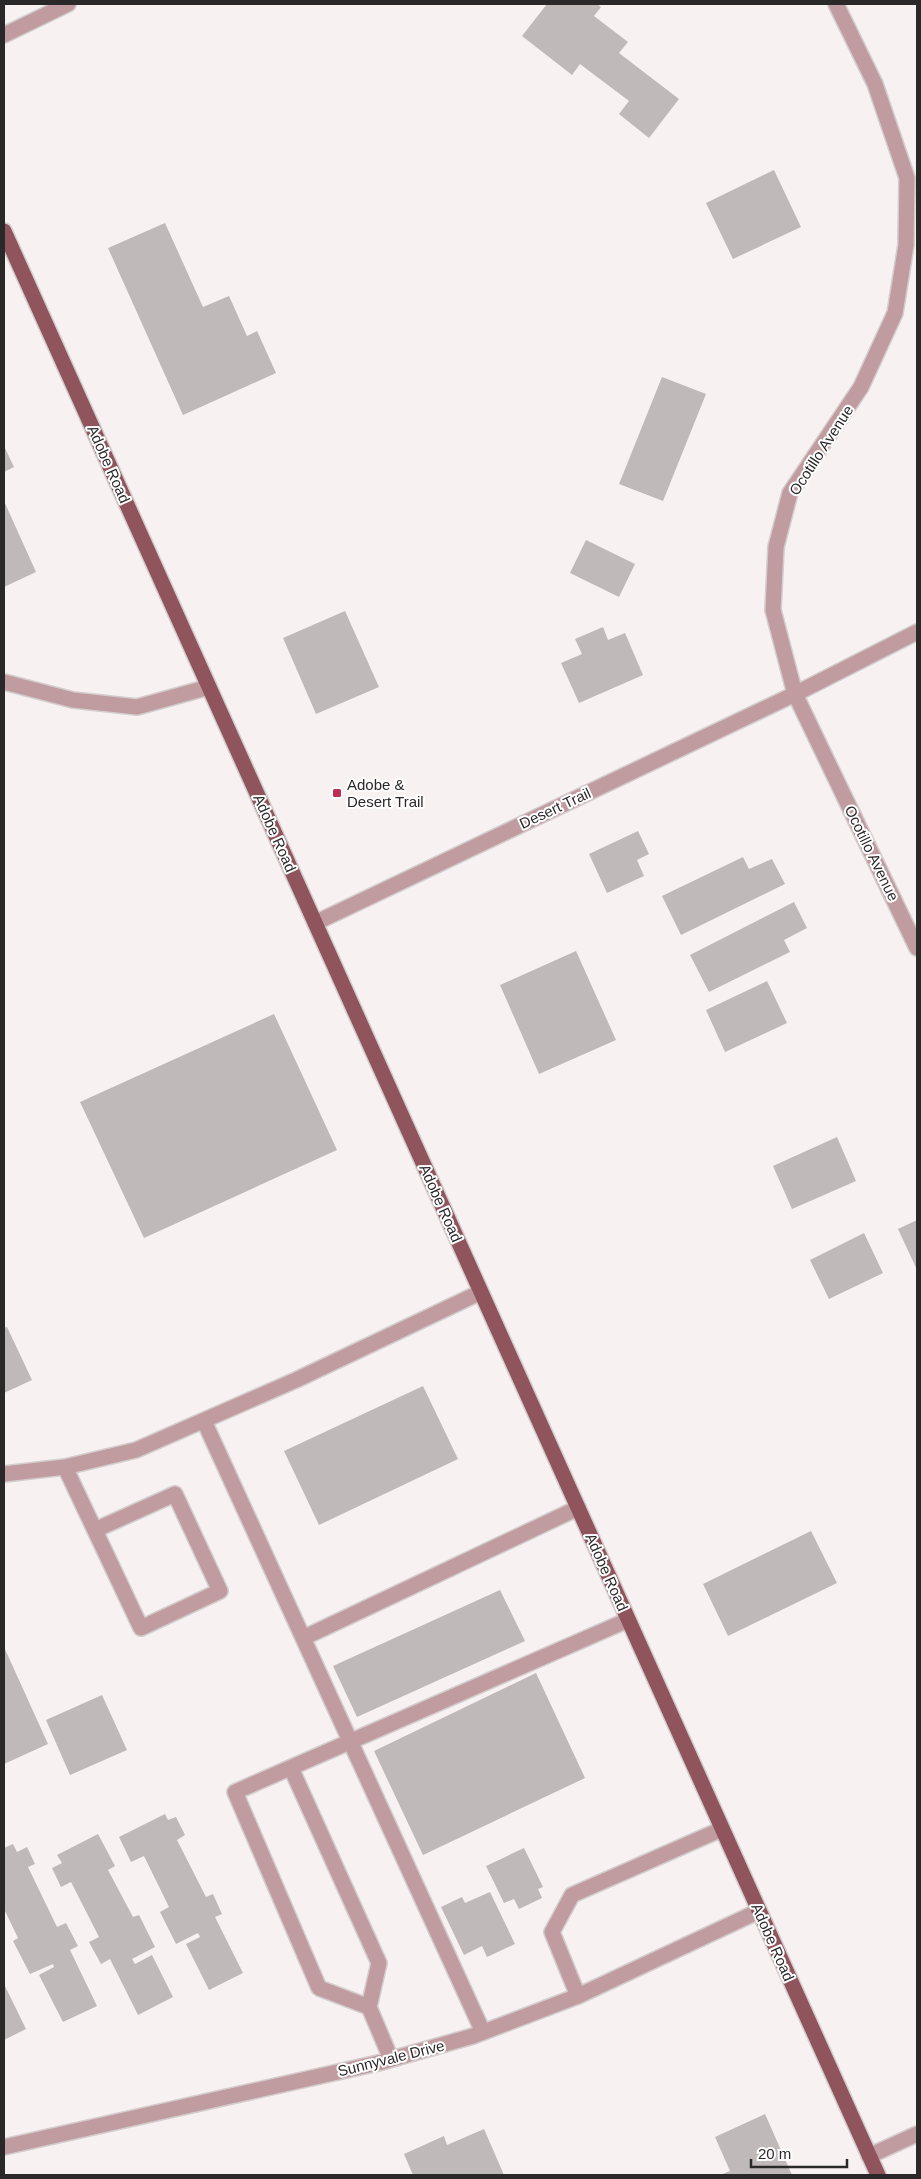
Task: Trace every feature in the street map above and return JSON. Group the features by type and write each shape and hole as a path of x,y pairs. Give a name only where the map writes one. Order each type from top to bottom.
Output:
{"main road":[{"name":"Adobe Road","path":"4,231 878,2175"}],"street":[{"path":"4,35 68,4"},
{"name":"Ocotillo Avenue","path":"836,4 874,84 907,178 906,246 895,313 861,387 790,494 776,547 772,610 795,694 917,948"},
{"name":"Desert Trail","path":"315,923 795,694 917,632"},
{"path":"4,682 73,700 137,706 209,687"},
{"path":"4,1474 66,1467 136,1450 296,1380 481,1292"},
{"path":"204,1421 484,2032"},
{"path":"66,1467 95,1530 141,1628 220,1590 175,1494 95,1530"},
{"path":"303,1638 578,1508"},
{"path":"369,2007 320,1988 235,1792 628,1620"},
{"path":"291,1768 379,1963 369,2007 391,2059"},
{"path":"578,1996 552,1932 572,1895 722,1829"},
{"name":"Sunnyvale Drive","path":"4,2147 391,2059 484,2032 578,1996 759,1911"},
{"path":"869,2156 917,2134"}],"building":[{"path":"547,4 597,4 601,7 594,16 628,42 619,53 679,99 649,138 619,114 629,101 580,64 572,75 522,36"},
{"path":"774,170 801,227 733,259 706,203"},
{"path":"165,223 203,307 229,296 247,336 257,331 276,373 183,415 108,248"},
{"path":"662,377 706,394 663,501 619,484"},
{"path":"4,446 14,467 4,472"},
{"path":"4,501 36,572 4,587"},
{"path":"586,540 635,564 619,597 570,573"},
{"path":"345,611 379,687 316,714 283,638"},
{"path":"603,627 608,640 625,633 643,675 579,703 561,663 582,654 575,639"},
{"path":"638,831 649,854 637,860 644,876 607,893 589,854"},
{"path":"743,857 749,869 772,859 785,884 681,935 662,896"},
{"path":"794,902 807,928 784,940 790,952 709,992 690,955"},
{"path":"576,951 616,1040 539,1074 500,985"},
{"path":"767,981 787,1023 725,1052 706,1010"},
{"path":"274,1014 337,1150 144,1238 80,1102"},
{"path":"837,1137 856,1181 792,1209 773,1166"},
{"path":"917,1220 917,1270 898,1229"},
{"path":"864,1233 883,1273 829,1299 810,1260"},
{"path":"7,1327 32,1380 4,1393 4,1328"},
{"path":"423,1386 458,1459 319,1525 284,1451"},
{"path":"811,1531 837,1583 728,1636 703,1584"},
{"path":"500,1590 525,1641 357,1717 333,1666"},
{"path":"4,1647 48,1744 4,1764"},
{"path":"536,1673 585,1778 423,1855 374,1751"},
{"path":"102,1695 127,1750 70,1775 46,1720"},
{"path":"165,1814 168,1820 176,1817 185,1835 177,1840 206,1897 213,1894 222,1914 215,1917 243,1973 209,1990 186,1944 200,1937 198,1933 176,1944 160,1912 169,1907 144,1856 131,1862 119,1837"},
{"path":"98,1834 115,1866 108,1870 133,1917 139,1915 155,1947 132,1959 135,1964 152,1955 173,1997 138,2015 110,1959 101,1964 89,1942 99,1937 71,1882 61,1887 52,1868 62,1863 57,1855"},
{"path":"13,1844 17,1852 27,1847 35,1864 28,1867 57,1927 66,1923 78,1946 70,1950 97,2006 63,2022 39,1975 54,1967 53,1964 30,1974 13,1941 18,1938 4,1909 4,1848"},
{"path":"524,1848 543,1887 538,1889 542,1898 519,1909 514,1899 504,1903 486,1866"},
{"path":"490,1892 515,1944 487,1957 482,1946 464,1955 441,1907 462,1897 465,1903"},
{"path":"4,1984 26,2029 4,2040"},
{"path":"765,2114 792,2175 720,2175 730,2171 715,2137"},
{"path":"484,2129 504,2175 413,2175 404,2154 444,2136 447,2145"}],"place":[{"name":"Adobe & Desert Trail","path":"337,793"}]}
